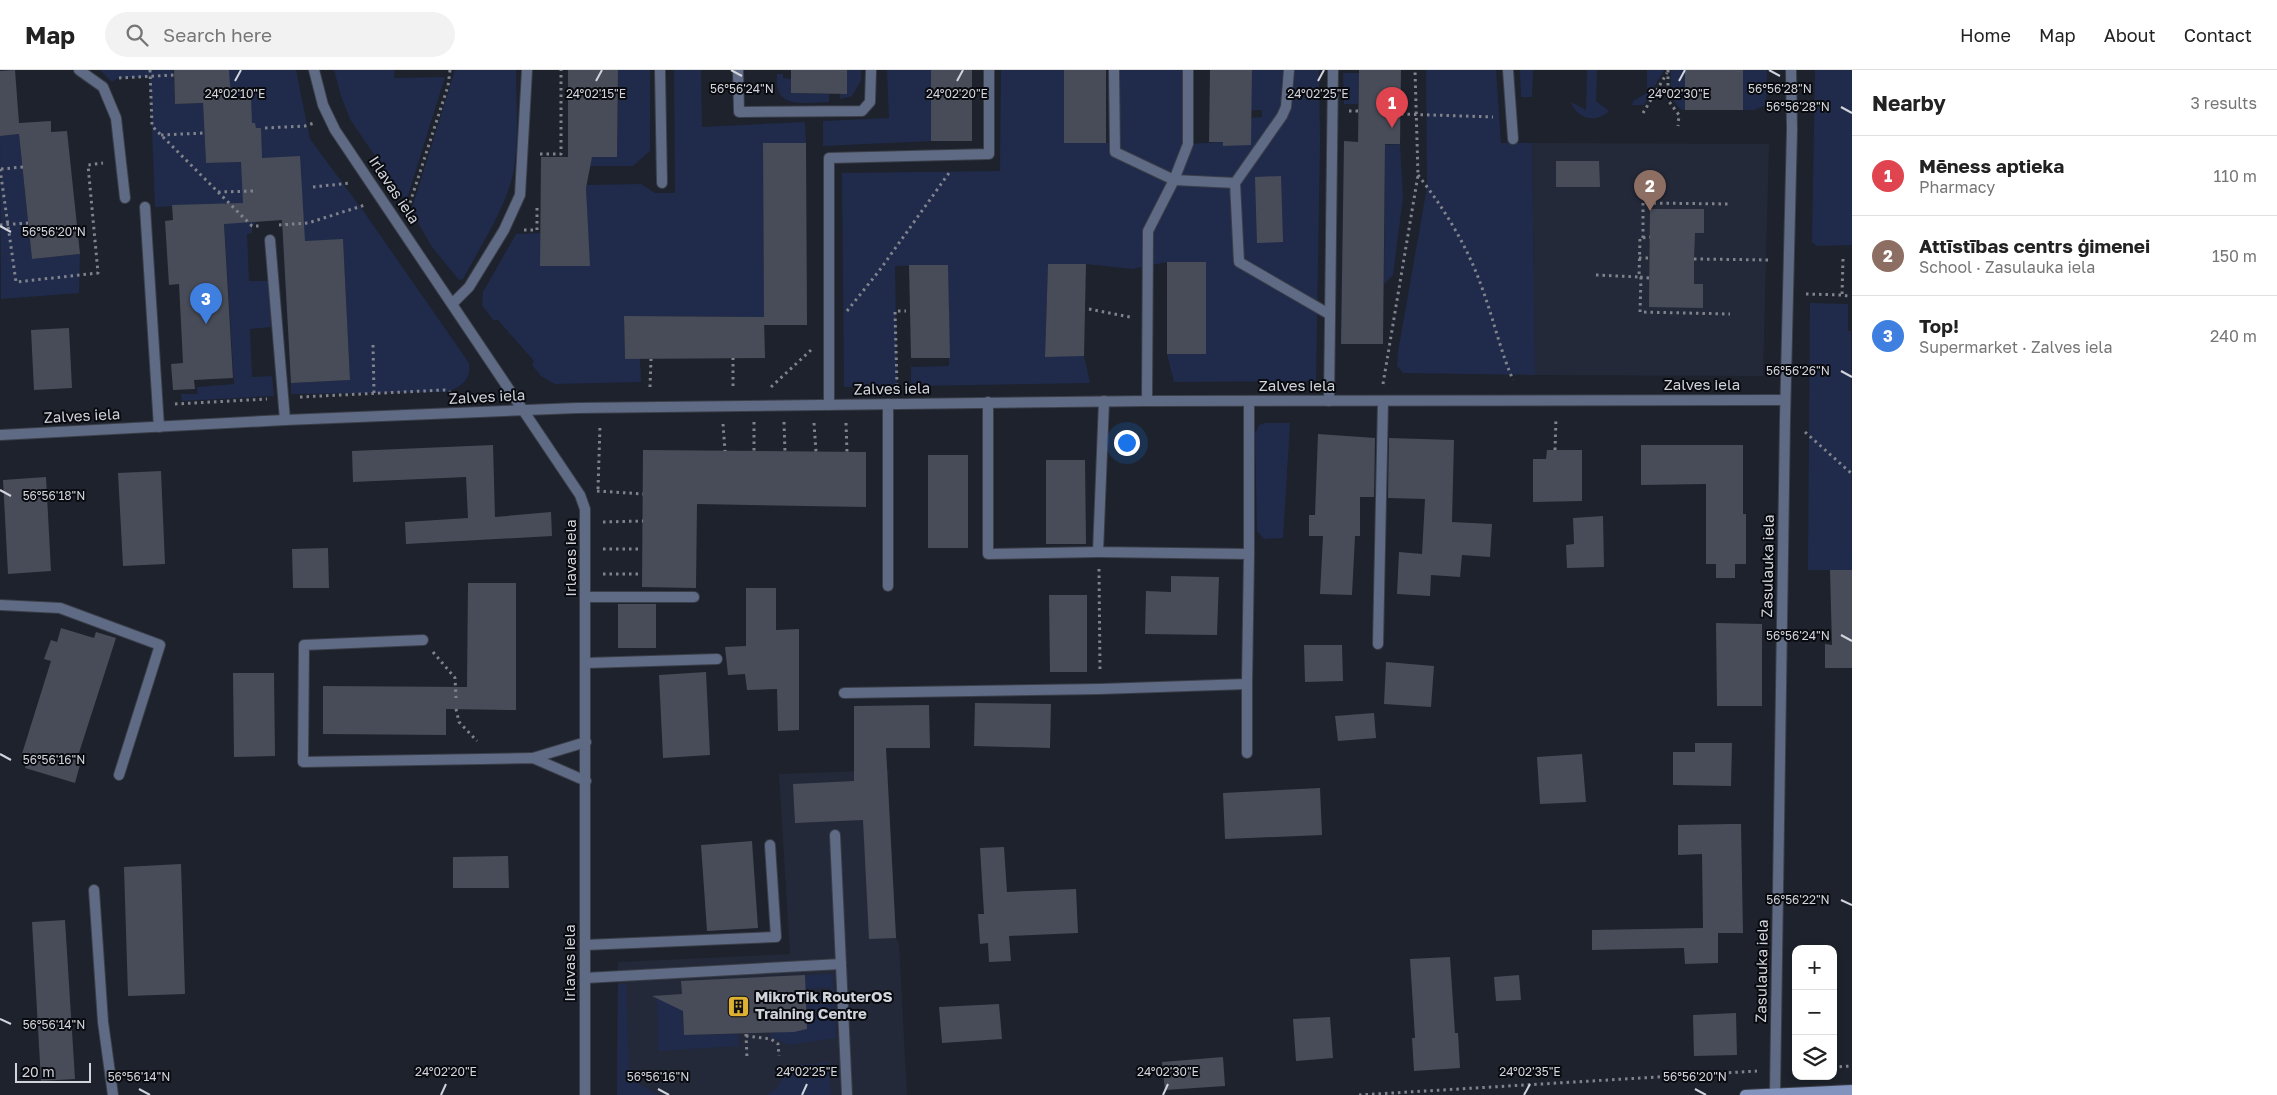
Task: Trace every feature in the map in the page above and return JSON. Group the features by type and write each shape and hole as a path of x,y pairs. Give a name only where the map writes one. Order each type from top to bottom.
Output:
{"street":[{"path":"80,70 103,87 116,118 125,198"},
{"name":"Irlavas iela","path":"314,70 328,117 580,495 585,509 585,1095"},
{"path":"453,303 469,287 504,230 520,195 527,70"},
{"path":"660,70 662,183"},
{"path":"738,70 739,112 862,111 870,102 871,70"},
{"path":"829,405 829,158 988,154 989,70"},
{"path":"1114,70 1115,152 1174,180 1235,182"},
{"path":"1147,401 1148,231 1174,180 1188,144 1188,70"},
{"path":"1289,70 1286,107 1282,116 1235,182 1238,262 1330,314"},
{"path":"1329,401 1333,70"},
{"path":"1508,70 1513,139"},
{"name":"Zasulauka iela","path":"1775,1093 1785,400 1792,128 1790,70"},
{"path":"144,207 159,426"},
{"path":"270,240 285,398 285,420"},
{"name":"Zalves iela","path":"0,435 523,410 1104,401 1785,400"},
{"path":"1098,552 1104,401"},
{"path":"1247,753 1249,401"},
{"path":"1378,644 1383,401"},
{"path":"988,402 988,554 1098,552 1249,554"},
{"path":"888,404 888,586"},
{"path":"586,598 694,597"},
{"path":"0,605 60,608 160,645 118,775"},
{"path":"423,640 304,645 303,762 534,758 586,742"},
{"path":"586,663 717,659"},
{"path":"844,693 1100,689 1247,684"},
{"path":"534,758 586,781"},
{"path":"835,835 847,1095"},
{"path":"585,945 776,938 770,844"},
{"path":"94,890 103,1022 113,1095"},
{"path":"585,978 841,964"},
{"path":"1746,1095 1852,1090"}],"path":[{"path":"150,70 152,126 252,226 308,223 362,207 380,196"},
{"path":"407,212 448,86 450,70"},
{"path":"537,163 537,154 561,154 561,70"},
{"path":"1383,401 1383,378 1418,175 1415,70"},
{"path":"1643,113 1668,71"},
{"path":"1668,71 1668,100 1679,115 1678,126"},
{"path":"103,87 118,78 174,75"},
{"path":"1401,114 1512,118"},
{"path":"265,128 305,126 328,117"},
{"path":"160,135 205,133"},
{"path":"771,387 830,332 879,271 962,155"},
{"path":"23,168 1,169 16,282 98,273 88,164 121,162"},
{"path":"313,187 345,185 365,173"},
{"path":"1418,175 1439,201 1481,284 1513,380"},
{"path":"217,192 254,191"},
{"path":"522,230 537,230 537,202"},
{"path":"1643,238 1643,203 1731,204"},
{"path":"0,226 28,223"},
{"path":"268,226 270,240"},
{"path":"1650,238 1640,238 1640,312 1730,314"},
{"path":"1639,258 1650,258"},
{"path":"1694,258 1789,259"},
{"path":"1842,295 1843,258"},
{"path":"1596,275 1649,278"},
{"path":"1806,294 1848,296"},
{"path":"897,386 895,311 906,311"},
{"path":"373,345 374,394"},
{"path":"650,387 651,358"},
{"path":"732,386 733,358"},
{"path":"157,406 449,391 453,395 456,414"},
{"path":"1555,450 1556,417"},
{"path":"784,421 785,452"},
{"path":"814,421 816,452"},
{"path":"846,421 847,452"},
{"path":"723,422 725,451"},
{"path":"754,422 754,452"},
{"path":"598,500 600,423"},
{"path":"1805,432 1851,473"},
{"path":"598,491 643,494"},
{"path":"599,522 643,521"},
{"path":"600,549 642,549"},
{"path":"1098,552 1100,689"},
{"path":"600,574 642,574"},
{"path":"423,640 455,678 456,698"},
{"path":"456,709 459,722 493,760"},
{"path":"747,1058 746,1035 771,1040 778,1044 779,1056"},
{"path":"1837,1067 1852,1066"},
{"path":"1359,1095 1762,1071"}],"shaded area":[{"path":"100,70 173,70 175,104 203,103 206,163 241,162 253,173 256,222 252,226 252,233 247,234 249,281 268,281 271,327 250,329 252,377 272,376 274,396 182,401 181,394 198,394 197,387 234,384 223,204 155,207 150,77 118,78 112,82"},
{"path":"221,70 296,70 310,139 364,212 469,363 468,374 460,386 445,392 291,394 291,383 350,380 343,240 303,241 254,159 223,100"},
{"path":"334,70 394,70 394,78 445,77 406,202 350,119"},
{"path":"455,70 516,70 517,111 516,152 508,191 484,242 463,279 459,280 432,247 411,211"},
{"path":"618,70 650,70 650,151 633,166 590,166 590,157 617,157"},
{"path":"674,70 701,70 702,127 805,122 806,143 763,143 764,317 624,316 625,358 640,359 641,382 555,384 541,376 532,365 534,361 498,320 493,320 482,305 483,292 516,234 540,233 541,266 589,266 586,185 641,184 655,193 675,193"},
{"path":"847,70 861,70 861,81 852,96 840,99 840,94 847,93"},
{"path":"887,70 931,70 931,141 823,146 823,121 889,118"},
{"path":"1001,70 1064,70 1064,143 1115,143 1116,70 1184,70 1188,144 1223,142 1223,146 1233,146 1233,142 1251,118 1262,117 1262,110 1251,110 1252,70 1319,70 1320,143 1316,381 1174,382 1167,354 1206,354 1206,262 1167,262 1132,269 1086,264 1048,264 1045,356 1084,356 1090,383 911,386 911,367 949,366 948,265 895,266 897,386 844,387 842,173 1000,171"},
{"path":"1426,70 1496,70 1501,143 1532,143 1535,375 1403,373 1397,366 1427,187"},
{"path":"1520,70 1533,70 1532,97 1521,97"},
{"path":"1587,70 1597,70 1596,101 1609,111 1604,115 1593,118 1582,116 1571,102 1586,110"},
{"path":"1647,70 1664,70 1644,105 1632,105 1633,101 1647,93"},
{"path":"1671,70 1685,70 1685,110 1680,109 1671,97"},
{"path":"1743,70 1767,70 1766,105 1754,110 1743,110"},
{"path":"1815,70 1852,70 1852,245 1817,246 1812,242"},
{"path":"1343,73 1359,73 1358,104 1344,104"},
{"path":"777,74 783,74 783,78 791,79 791,93 829,94 829,102 801,103 785,99 780,94 777,86"},
{"path":"19,134 32,259 80,254 79,293 1,299 0,136"},
{"path":"1532,143 1769,144 1763,376 1535,375"},
{"path":"1400,144 1403,197 1393,275 1384,284 1385,145"},
{"path":"1810,303 1848,304 1848,331 1851,331 1852,570 1808,570"},
{"path":"1265,423 1290,423 1283,538 1264,539 1257,531 1255,434 1259,425"},
{"path":"889,770 896,938 899,943 907,1095 617,1095 618,962 790,954 779,774"},
{"path":"833,974 836,1038 789,1045 771,1037 770,1033 807,1029 806,1004 830,990 830,987 805,989 805,975"},
{"path":"618,984 626,984 629,1067 640,1085 658,1095 617,1095"},
{"path":"657,997 682,1010 684,1035 738,1034 739,1046 658,1051"},
{"path":"828,1062 831,1095 766,1095 776,1089 790,1066"}],"building":[{"path":"15,70 19,123 51,121 51,132 67,131 80,254 32,259 19,134 0,136 0,71"},
{"path":"174,70 229,70 231,99 251,98 252,123 255,123 256,128 261,128 262,158 300,156 305,241 343,239 350,380 291,383 282,220 224,224 233,378 194,380 195,389 173,390 171,364 183,363 179,284 169,285 165,221 173,220 172,205 243,203 241,162 206,163 203,103 175,104"},
{"path":"568,70 618,70 617,157 592,157 586,188 590,266 540,266 541,157 568,157"},
{"path":"791,70 847,70 847,94 791,93"},
{"path":"931,70 972,70 972,141 931,141"},
{"path":"1064,70 1106,70 1106,143 1064,143"},
{"path":"1210,70 1252,70 1251,145 1223,146 1223,142 1209,142"},
{"path":"1359,70 1401,70 1400,144 1385,144 1383,344 1341,344 1344,141 1358,142"},
{"path":"1685,70 1743,70 1743,110 1685,110"},
{"path":"763,143 806,143 807,325 764,325"},
{"path":"1556,161 1599,161 1600,187 1556,187"},
{"path":"1281,176 1283,242 1257,243 1255,177"},
{"path":"1650,209 1704,209 1704,233 1695,233 1694,259 1694,284 1703,284 1703,308 1649,307"},
{"path":"1167,262 1206,262 1206,354 1167,354"},
{"path":"1048,264 1086,264 1084,356 1045,357"},
{"path":"909,265 948,265 950,358 911,358"},
{"path":"624,316 764,317 765,358 625,359"},
{"path":"69,328 72,388 34,390 31,330"},
{"path":"1318,434 1375,438 1374,497 1360,497 1360,536 1355,536 1352,595 1320,594 1323,536 1309,536 1309,515 1315,515"},
{"path":"1389,438 1454,440 1452,522 1492,524 1490,557 1462,555 1460,577 1431,575 1430,596 1397,594 1399,552 1422,554 1425,499 1388,498"},
{"path":"493,445 495,517 551,512 552,536 406,544 405,522 468,518 466,477 353,482 352,451"},
{"path":"1641,445 1743,445 1743,514 1746,514 1746,564 1735,564 1735,578 1716,578 1716,564 1706,564 1706,484 1641,485"},
{"path":"643,450 866,452 866,507 697,504 696,588 642,587"},
{"path":"1547,450 1582,450 1582,501 1533,502 1533,459 1546,459"},
{"path":"928,455 968,455 968,548 928,548"},
{"path":"1046,460 1085,460 1086,544 1046,544"},
{"path":"161,471 165,564 123,566 118,473"},
{"path":"46,477 51,571 8,574 3,480"},
{"path":"1603,516 1604,567 1567,568 1566,545 1574,544 1573,518"},
{"path":"328,548 329,588 293,588 292,549"},
{"path":"1830,570 1852,570 1852,668 1825,668 1825,644 1832,645"},
{"path":"1171,576 1219,577 1217,635 1145,634 1146,591 1171,592"},
{"path":"468,583 516,583 516,710 446,709 446,735 323,734 323,686 467,687"},
{"path":"746,588 776,588 776,630 799,629 799,730 778,731 777,689 747,690 745,674 728,675 725,647 746,646"},
{"path":"1049,595 1087,595 1087,672 1050,672"},
{"path":"618,604 656,604 656,648 618,648"},
{"path":"1716,623 1762,624 1762,706 1717,706"},
{"path":"61,628 94,638 96,632 116,638 77,759 81,761 75,783 25,768 28,759 21,757 51,661 44,659 51,640 57,642"},
{"path":"1304,645 1342,645 1343,681 1305,682"},
{"path":"1386,662 1434,666 1431,707 1384,704"},
{"path":"706,672 710,755 663,758 659,675"},
{"path":"233,673 274,673 275,756 234,757"},
{"path":"975,703 1051,704 1050,748 974,746"},
{"path":"929,705 930,748 886,748 896,938 869,939 863,820 795,823 793,784 854,781 854,706"},
{"path":"1374,713 1376,738 1338,741 1335,716"},
{"path":"1695,743 1732,743 1731,786 1673,785 1673,752 1695,752"},
{"path":"1582,754 1586,802 1540,804 1537,757"},
{"path":"1320,788 1322,835 1225,839 1223,793"},
{"path":"1741,824 1743,933 1718,933 1718,963 1685,964 1684,948 1592,950 1592,930 1703,928 1702,854 1678,855 1678,825"},
{"path":"752,841 758,928 707,931 701,845"},
{"path":"1004,847 1007,892 1076,889 1078,933 1009,936 1011,961 989,962 988,943 980,944 978,914 984,914 980,848"},
{"path":"508,856 509,888 453,888 453,857"},
{"path":"181,864 185,994 128,996 124,867"},
{"path":"65,920 75,1079 41,1081 32,922"},
{"path":"1450,957 1455,1033 1458,1033 1460,1068 1414,1071 1412,1038 1415,1038 1410,959"},
{"name":"MikroTik RouterOS Training Centre","path":"805,975 807,1029 794,1032 684,1035 683,1011 652,996 682,994 681,981"},
{"path":"1519,975 1521,1000 1496,1001 1494,977"},
{"path":"999,1004 1002,1039 942,1043 939,1007"},
{"path":"1736,1013 1737,1055 1694,1056 1693,1015"},
{"path":"1330,1017 1333,1058 1296,1061 1293,1019"},
{"path":"1223,1057 1225,1086 1165,1090 1162,1062"}],"place":[{"name":"Mēness aptieka","path":"1392,128"},
{"name":"Attīstības centrs ģimenei","path":"1650,211"},
{"name":"Top!","path":"206,324"},
{"name":"MikroTik RouterOS Training Centre","path":"739,1006"}]}
